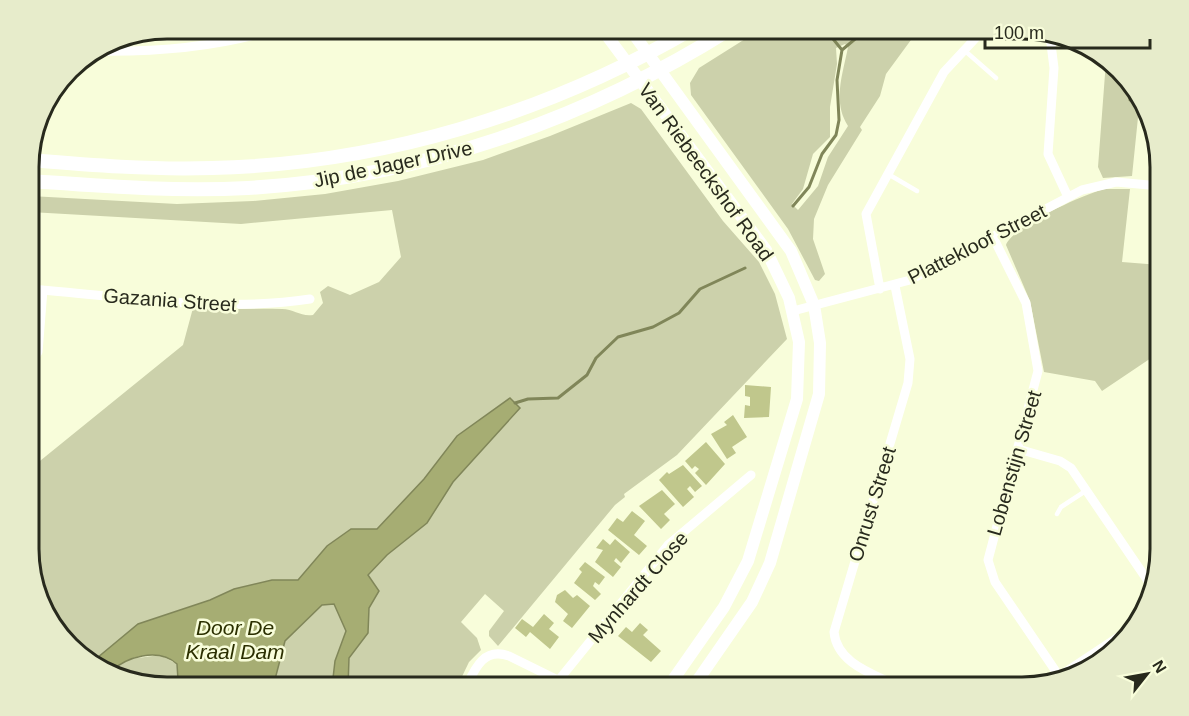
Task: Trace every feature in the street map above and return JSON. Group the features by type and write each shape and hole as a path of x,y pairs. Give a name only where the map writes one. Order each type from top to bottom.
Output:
{"main road":[{"name":"Jip de Jager Drive","path":"39,161 151,168 211,168 343,156 410,142 481,123 565,93 673,39"},
{"name":"Jip de Jager Drive","path":"39,181 197,189 287,185 354,175 426,160 512,135 584,106 660,70 712,39"}],"street":[{"path":"115,50 162,48 234,39"},
{"name":"Van Riebeeckshof Road","path":"610,39 759,239 779,274 793,311 799,342 797,399 756,540 724,608 675,677"},
{"name":"Van Riebeeckshof Road","path":"638,39 783,239 802,272 814,305 820,356 819,394 778,539 752,602 700,677"},
{"path":"880,290 865,218 944,72 974,39"},
{"path":"1051,42 1054,68 1048,154 1068,197"},
{"name":"Plattekloof Street","path":"793,311 895,286 1082,190 1116,182 1150,185"},
{"name":"Lobenstijn Street","path":"993,237 1026,303 1038,360 1037,383 987,560 995,582 1053,673"},
{"name":"Onrust Street","path":"880,677 847,660 838,650 834,632 908,383 910,359 895,286"},
{"name":"Gazania Street","path":"39,290 230,306 275,304 310,299"},
{"path":"39,340 43,290"},
{"path":"1018,449 1065,463 1087,490 1147,579"},
{"name":"Mynhardt Close","path":"561,677 668,545 751,475"},
{"path":"1077,664 1110,642"},
{"path":"471,677 478,663 487,656 498,653 509,656 550,677"}],"lane":[{"path":"964,50 996,78"},
{"path":"888,174 917,191"},
{"path":"1058,514 1061,507 1087,490"}],"shaded area":[{"path":"745,39 912,39 886,74 880,96 828,185 814,219 813,239 825,274 819,281 815,280 788,229 691,95 690,83 699,68","holes":["845,44 848,47 842,77 841,107 848,126 828,157 818,186 798,210 792,204 803,189 813,154 830,137 830,107 837,64 836,48"]},
{"path":"1105,70 1118,82 1138,114 1132,176 1103,178 1098,167"},
{"path":"631,103 641,109 723,221 759,262 775,294 787,339 677,455 624,494 625,497 615,505 498,646 489,636 489,631 504,611 485,594 461,622 477,638 481,650 469,662 462,677 348,677 348,658 368,633 369,608 378,591 368,575 387,555 427,523 453,482 520,408 510,399 457,436 424,479 377,529 350,529 327,546 298,580 272,580 234,589 210,600 138,624 98,657 76,640 52,606 43,582 39,549 39,462 183,345 193,308 282,309 313,315 323,303 320,292 328,286 350,295 379,282 401,257 392,210 241,224 39,213 39,196 177,204 253,201 325,194 398,181 483,160"},
{"path":"1105,189 1130,189 1122,262 1150,264 1150,359 1102,391 1095,381 1044,372 1030,301 1006,245 1021,229 1035,220"},
{"path":"335,604 346,631 335,661 333,677 276,677 285,641 322,605"},
{"path":"160,655 177,664 178,677 134,673 116,666 123,660"}],"water":[{"name":"Door De Kraal Dam","path":"510,398 520,408 453,482 427,523 387,555 368,575 379,591 369,608 368,633 349,658 348,677 333,677 335,661 346,631 334,604 322,605 285,641 276,677 178,677 177,664 161,656 133,658 117,667 98,657 138,624 210,600 234,589 272,580 298,580 327,546 351,529 377,529 424,479 457,436"}],"building":[{"path":"745,385 771,387 769,417 744,418 745,405 750,406 750,397 745,396"},
{"path":"733,415 747,437 732,447 736,453 727,459 711,434 727,425 724,422"},
{"path":"706,442 725,464 706,485 695,473 699,469 695,466 692,469 685,461"},
{"path":"683,465 702,486 695,492 690,486 687,489 694,497 683,507 659,480 667,472 669,474"},
{"path":"662,490 675,504 664,514 670,520 661,529 639,506"},
{"path":"632,511 645,521 634,535 647,546 639,555 608,530 617,518 623,522"},
{"path":"603,539 610,545 615,539 630,552 621,563 616,558 614,561 621,567 613,577 595,562 603,550 596,548"},
{"path":"585,562 605,577 599,585 595,582 593,586 601,594 595,600 574,583 582,572 579,569"},
{"path":"565,590 573,598 577,595 590,606 572,628 563,621 568,614 555,602 557,595"},
{"path":"544,614 554,623 549,629 559,637 550,649 530,632 526,637 515,628 522,619 533,627"},
{"path":"640,623 648,630 643,635 661,651 651,662 618,636 626,627 632,632"}],"waterway":[{"path":"833,39 842,50"},
{"path":"793,206 809,187 822,154 836,135 839,120 837,80 842,50 855,39"},
{"path":"515,403 528,399 558,398 587,375 596,358 618,337 653,327 679,313 700,289 745,268"}]}
